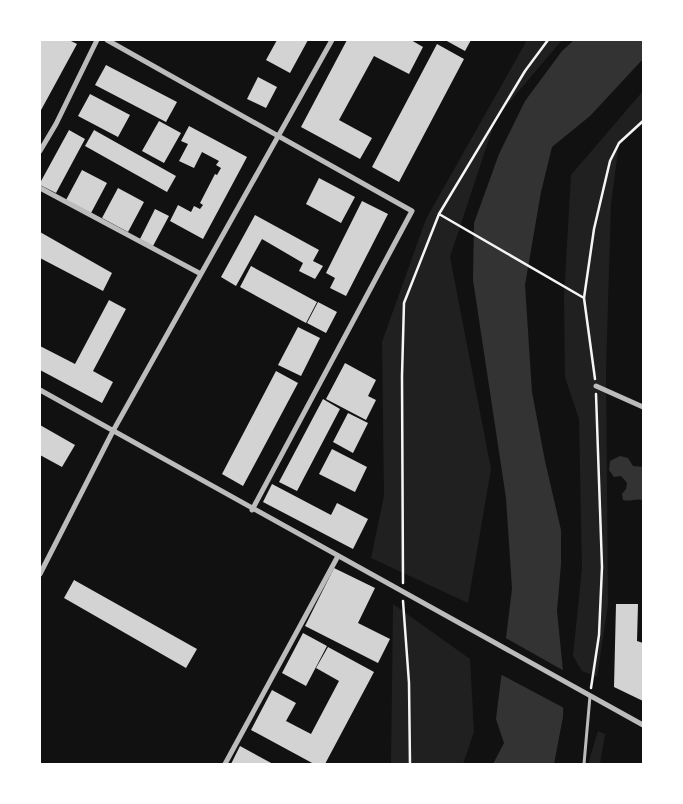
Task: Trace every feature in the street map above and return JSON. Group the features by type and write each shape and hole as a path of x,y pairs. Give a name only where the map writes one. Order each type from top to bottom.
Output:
{"street":[{"path":"40,151 56,124 97,40"},
{"path":"107,40 412,211 252,510"},
{"path":"40,574 113,431 332,40"},
{"path":"40,188 201,274"},
{"path":"596,386 643,407"},
{"path":"40,390 252,510 643,725"},
{"path":"225,764 338,556"}],"lane":[{"path":"584,764 590,696"}],"path":[{"path":"403,584 402,376 404,303 439,214 525,71 548,40"},
{"path":"590,696 598,635 602,567 596,386 584,298 594,229 610,161 619,143 643,121"},
{"path":"439,214 584,298"},
{"path":"402,596 409,683 410,764"}],"shaded area":[{"path":"527,40 562,40 496,118 450,257 491,469 468,603 371,558 384,496 382,342 426,219"},
{"path":"574,40 643,40 643,59 590,116 552,147 541,192 525,285 532,392 561,530 561,564 557,611 564,681 563,717 554,764 493,764 504,743 496,719 512,589 506,498 473,280 474,223 499,154 525,101 562,51"},
{"path":"643,91 643,124 619,143 611,204 606,370 608,604 597,677 582,671 573,656 582,568 579,419 565,377 564,297 571,175"},
{"path":"620,456 628,458 633,466 643,467 643,500 623,500 622,494 626,489 627,483 621,476 614,477 609,470 610,461"},
{"path":"393,604 470,659 474,732 463,764 391,764"},
{"path":"598,731 605,734 600,764 588,764"}],"pier":[{"path":"504,637 566,672 566,709 500,674"}],"building":[{"path":"40,40 69,40 77,44 40,112"},
{"path":"277,40 308,40 290,73 266,60"},
{"path":"347,40 411,40 423,47 409,74 374,56 339,120 372,138 360,159 301,127"},
{"path":"445,40 471,40 465,51"},
{"path":"437,44 464,59 399,182 372,167"},
{"path":"106,65 177,102 166,122 95,85"},
{"path":"258,77 277,87 266,108 247,99"},
{"path":"90,94 130,115 118,137 78,116"},
{"path":"159,121 181,133 164,163 142,151"},
{"path":"189,126 247,157 203,239 170,221 178,205 191,212 194,206 200,209 203,205 200,203 215,174 217,175 221,168 216,165 219,161 202,152 194,168 179,161 188,144 181,141"},
{"path":"69,130 85,139 56,193 40,185 40,183"},
{"path":"94,130 176,176 167,192 85,146"},
{"path":"82,170 107,183 91,213 66,200"},
{"path":"319,178 355,197 341,223 306,204"},
{"path":"118,188 144,202 128,232 102,218"},
{"path":"362,201 388,214 346,296 330,288 335,278 326,273"},
{"path":"155,209 169,216 153,246 140,239"},
{"path":"255,215 319,250 313,261 323,266 315,279 299,271 303,263 262,239 236,286 221,277"},
{"path":"40,232 112,273 103,291 40,258"},
{"path":"251,266 317,302 306,323 240,287"},
{"path":"109,300 126,309 93,371 113,382 102,403 40,370 40,346 75,364"},
{"path":"318,302 337,312 326,333 307,323"},
{"path":"298,327 320,338 301,376 278,365"},
{"path":"345,363 376,380 368,396 376,400 366,420 326,399"},
{"path":"276,371 298,383 243,486 222,474"},
{"path":"323,399 340,409 297,491 279,482"},
{"path":"348,413 368,423 353,453 333,442"},
{"path":"40,425 75,445 62,467 40,455"},
{"path":"332,449 367,467 355,492 319,474"},
{"path":"272,484 331,515 337,503 368,519 353,549 263,502"},
{"path":"334,568 375,588 358,623 390,639 378,663 305,626"},
{"path":"74,580 197,649 186,668 64,598"},
{"path":"616,604 638,604 637,641 643,643 643,701 614,687"},
{"path":"303,633 327,646 306,686 282,673"},
{"path":"328,647 374,672 325,764 314,764 251,730 272,690 296,703 286,721 311,734 339,681 316,668"},
{"path":"240,746 273,764 231,764"}]}
